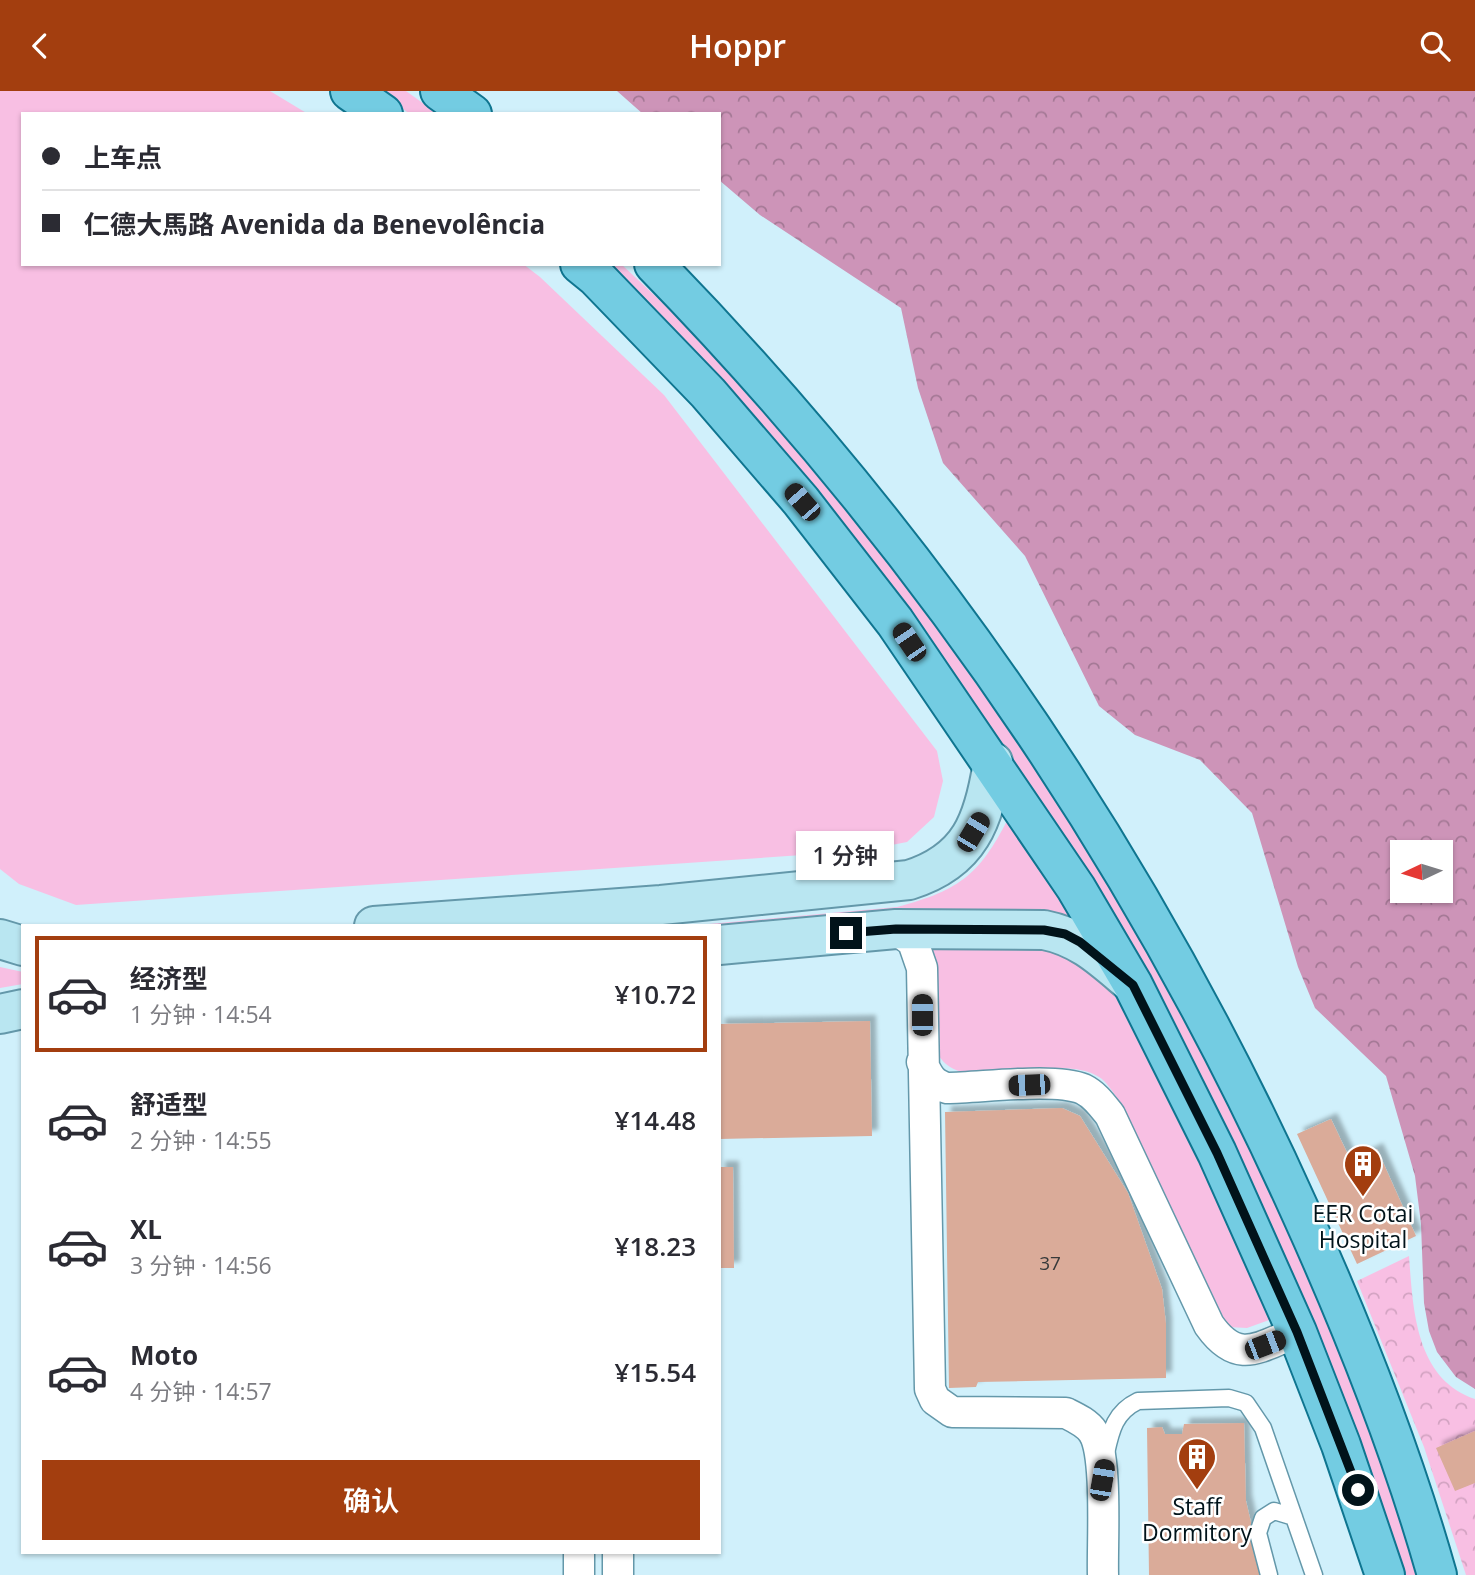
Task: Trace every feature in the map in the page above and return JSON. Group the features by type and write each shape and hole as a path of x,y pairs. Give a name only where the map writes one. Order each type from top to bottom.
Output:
{"main road":[{"path":"350,91 380,112"},
{"path":"440,91 469,112"},
{"path":"582,266 708,393 802,502 895,622 993,762 1076,888 1133,985 1217,1153 1297,1332 1355,1484 1385,1575"},
{"path":"656,266 745,357 845,474 904,549 983,659 1122,866 1198,1002 1267,1137 1338,1296 1421,1519 1437,1575"},
{"path":"428,924 589,918 661,905 895,881 933,872 954,859 981,819 993,762"},
{"path":"721,945 896,929 1016,928 1065,934 1100,955 1133,985"},
{"path":"0,939 21,945"},
{"path":"0,1014 21,1009"}],"street":[{"path":"896,929 914,942 922,968 930,1389 935,1400 952,1412 1066,1413 1080,1419 1093,1432 1099,1445 1102,1480 1102,1575"},
{"path":"922,1062 936,1085 956,1088 1054,1084 1083,1089 1098,1099 1110,1115 1209,1325 1221,1342 1232,1349 1246,1352 1297,1332"},
{"path":"579,1554 579,1575"},
{"path":"618,1554 618,1575"}],"lane":[{"path":"1102,1480 1113,1425 1125,1407 1138,1401 1229,1398 1246,1403 1264,1428 1294,1517 1308,1570"},
{"path":"1269,1575 1258,1533 1263,1518 1274,1511 1294,1517"}],"green space":[{"path":"0,91 270,91 305,112 21,112 21,266 526,266 664,395 937,751 943,781 934,817 907,842 861,851 76,905 19,884 0,869"},
{"path":"378,91 406,91 435,112 407,112"},
{"path":"617,91 1475,91 1475,1389 1456,1377 1437,1352 1429,1331 1424,1303 1421,1224 1415,1176 1386,1076 1315,1008 1298,967 1252,813 1200,760 1135,735 1099,706 1025,556 943,463 918,388 901,308 760,215 721,182 721,112 641,112"},
{"path":"604,266 623,266 671,311 809,462 934,623 1093,853 1202,1045 1285,1217 1357,1394 1417,1575 1398,1575 1158,999"},
{"path":"1011,813 1080,923 709,924 897,907 919,901 954,886 967,876 990,851"},
{"path":"1008,935 1071,954 1121,997 1272,1319 1247,1328 1228,1327 1117,1098 1102,1079 1080,1070 1059,1068 989,1075 968,1073 950,1067 937,1053 931,939"},
{"path":"0,967 21,972 21,984 0,988"},
{"path":"1409,1256 1416,1319 1429,1359 1440,1376 1455,1389 1475,1399 1475,1575 1466,1575 1424,1447 1357,1281"}],"building":[{"path":"870,1021 872,1136 721,1139 721,1024"},
{"path":"1062,1108 1080,1116 1128,1193 1162,1289 1166,1324 1166,1378 978,1382 976,1387 949,1388 945,1112"},
{"name":"EER Cotai Hospital","path":"1331,1119 1351,1161 1377,1149 1416,1236 1357,1264 1297,1134"},
{"path":"721,1167 733,1167 734,1268 721,1268"},
{"name":"Staff Dormitory","path":"1244,1423 1246,1501 1263,1575 1149,1575 1147,1428 1162,1427 1165,1434 1182,1434 1184,1424"},
{"path":"1475,1431 1475,1483 1455,1491 1436,1448"}],"place":[{"name":"EER Cotai Hospital","path":"1363,1198"},
{"name":"Staff Dormitory","path":"1197,1491"}],"route":[{"path":"846,933 896,929 1044,930 1065,934 1080,942 1100,955 1133,985 1217,1153 1297,1332 1358,1490"}]}
